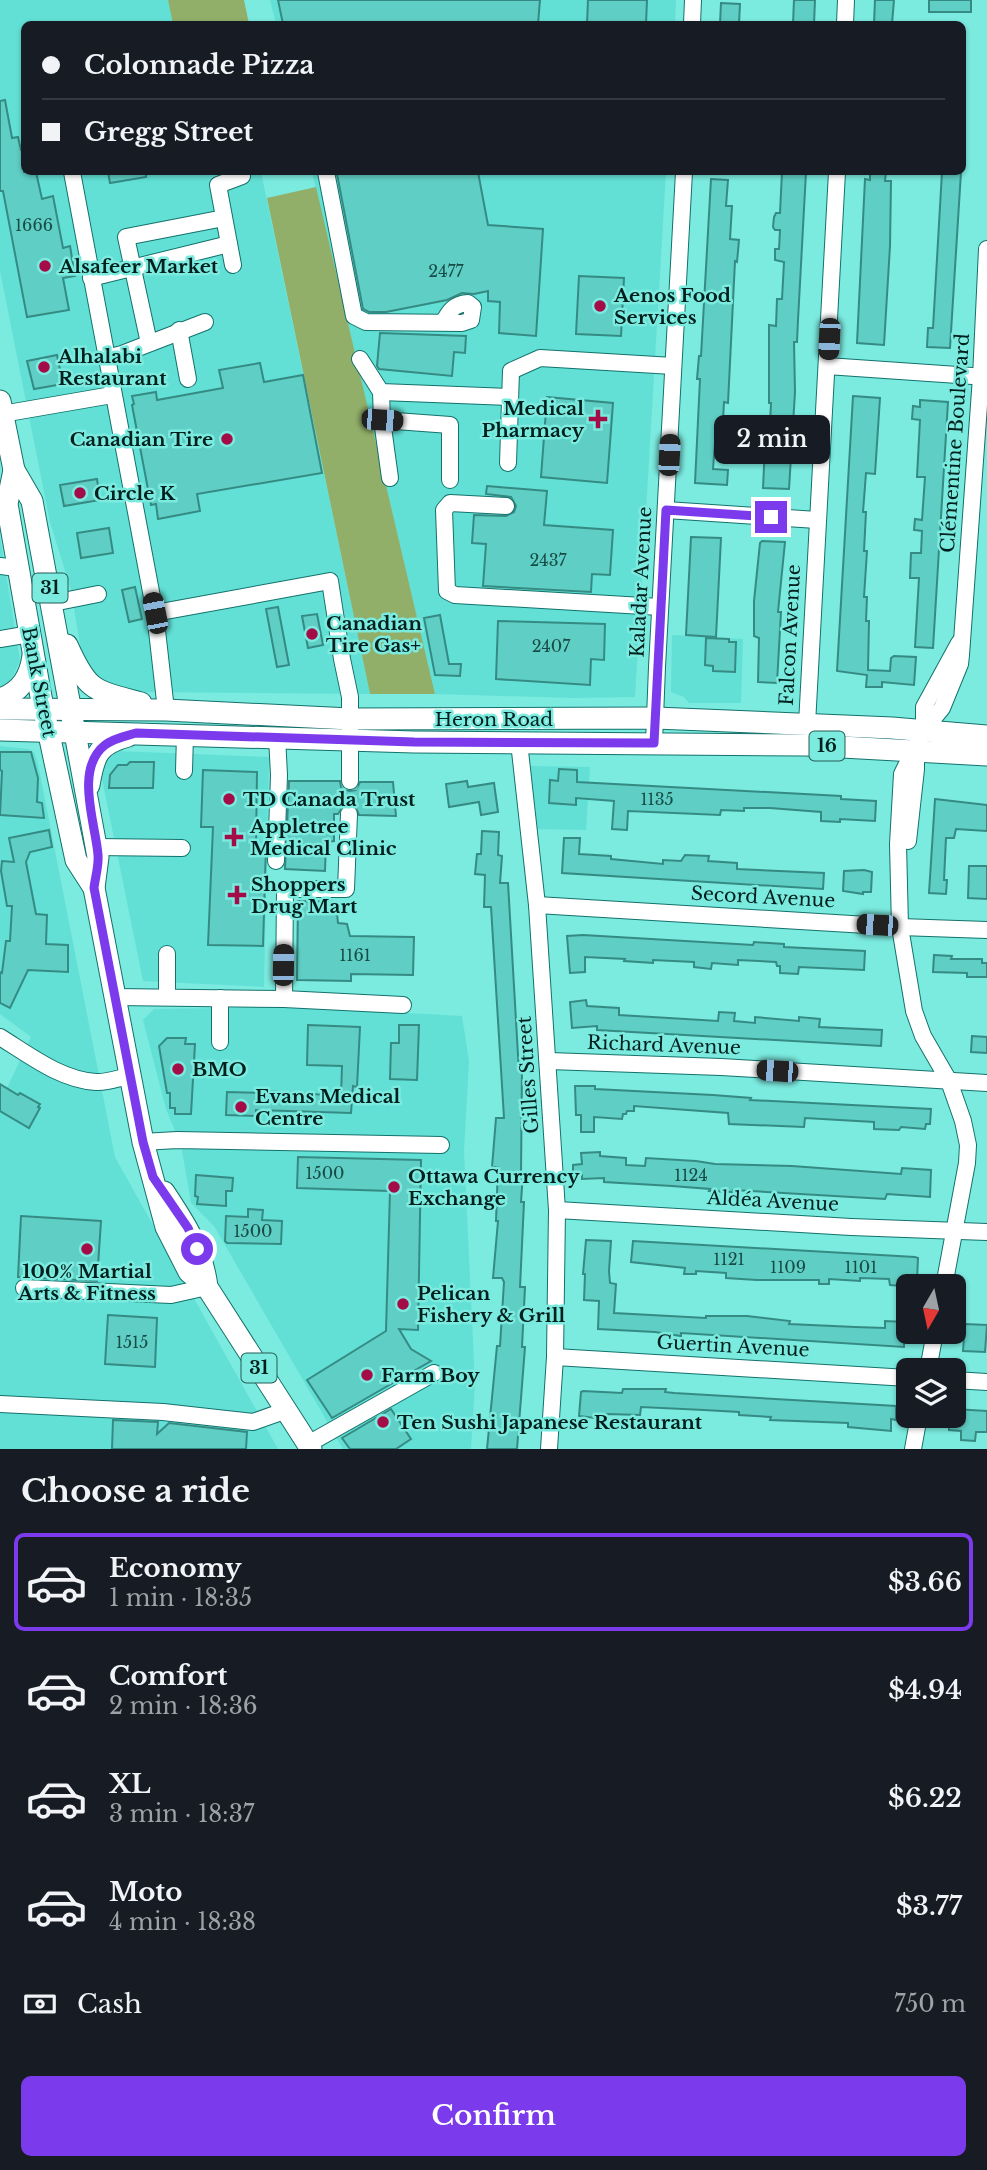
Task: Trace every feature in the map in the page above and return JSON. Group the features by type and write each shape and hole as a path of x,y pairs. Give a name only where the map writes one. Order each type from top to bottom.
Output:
{"main road":[{"name":"Bank Street","path":"1,410 14,470 32,502 54,612 98,857 94,888 129,1076 153,1177 188,1229 205,1266 207,1287 309,1446"},
{"name":"Bank Street","path":"14,470 7,504 9,567 32,644 76,860 94,888"},
{"path":"54,612 76,666 94,689 107,695 166,710"},
{"path":"0,699 14,693 25,682 31,669 32,644"},
{"name":"Heron Road","path":"0,709 44,710 74,721 136,733 186,735 277,737 350,729 656,719 807,723 987,736"},
{"name":"Heron Road","path":"0,730 49,732 74,721 166,710 350,729 519,742 806,745 987,755"},
{"path":"87,797 94,762 100,749 110,742 136,733"}],"street":[{"path":"692,21 693,0"},
{"path":"845,21 846,0"},
{"path":"73,175 155,613 166,710"},
{"path":"233,265 218,185 242,175"},
{"path":"327,175 354,316 366,322 443,323"},
{"name":"Kaladar Avenue","path":"654,743 684,175"},
{"name":"Falcon Avenue","path":"807,723 837,175"},
{"path":"149,344 126,237 224,218"},
{"path":"92,278 229,244"},
{"name":"Clémentine Boulevard","path":"946,1274 968,1145 949,1080 923,1036 914,1011 900,927 898,844 902,774 924,730 924,707 961,639 984,377 987,248"},
{"path":"106,358 205,322"},
{"path":"179,330 188,379"},
{"path":"508,463 510,371 540,358 673,366"},
{"path":"360,359 381,392 390,478"},
{"path":"827,366 984,377"},
{"path":"381,392 510,397"},
{"path":"1,410 112,395"},
{"path":"382,420 450,425 450,480"},
{"path":"506,506 450,503 444,510 447,591 455,596 660,607"},
{"path":"666,510 817,520"},
{"path":"155,613 330,581 350,697 350,781"},
{"path":"54,612 99,594"},
{"path":"0,639 32,644"},
{"path":"184,771 186,735"},
{"path":"276,861 279,775 277,737"},
{"name":"Gilles Street","path":"519,742 537,905 557,1210 555,1357 549,1449"},
{"path":"284,999 285,889 346,889 349,814"},
{"path":"96,847 182,848"},
{"name":"Secord Avenue","path":"537,905 987,930"},
{"path":"167,954 167,996"},
{"path":"114,997 284,999 403,1005"},
{"path":"220,998 220,1042"},
{"path":"0,1037 48,1067 71,1076 97,1083 129,1076"},
{"name":"Richard Avenue","path":"549,1061 721,1067 987,1083"},
{"path":"143,1142 177,1140 441,1145"},
{"name":"Aldéa Avenue","path":"557,1210 987,1232"},
{"path":"24,1289 171,1295 207,1287"},
{"name":"Guertin Avenue","path":"555,1357 896,1377"},
{"path":"309,1446 434,1373"},
{"path":"966,1381 987,1382"},
{"path":"0,1404 163,1412 253,1422 287,1410"},
{"path":"914,1449 917,1428"}],"shaded area":[{"path":"0,0 224,0 228,21 21,21 21,175 262,175 370,694 142,692 112,689 92,673 81,651 71,590 50,522 0,271"},
{"path":"270,0 676,0 675,21 275,21"},
{"path":"313,175 666,175 635,697 435,694"},
{"path":"0,537 20,660 11,681 0,689"},
{"path":"672,635 743,639 741,703 689,703 684,697 671,692"},
{"path":"0,746 28,749 34,752 38,764 115,1157 278,1449 0,1449 0,1103 31,1037 0,1014"},
{"path":"117,751 269,757 264,987 143,981 100,769"},
{"path":"529,766 590,767 586,830 536,829"},
{"path":"296,1007 462,1016 469,1061 464,1151 475,1383 471,1449 343,1449 214,1226 191,1203 181,1145 166,1109 143,1020 154,1009"}],"green space":[{"path":"168,0 244,0 248,21 172,21"},
{"path":"316,187 435,694 370,694 267,198"}],"building":[{"path":"278,0 540,0 538,21 282,21"},
{"path":"588,0 647,0 646,21 587,21"},
{"path":"794,0 815,0 814,21 793,21"},
{"path":"875,0 894,0 892,21 874,21"},
{"path":"929,0 971,0 971,12 929,12"},
{"path":"721,3 740,4 739,21 720,21"},
{"path":"5,100 12,138 18,137 21,175 37,175 42,199 53,196 63,248 70,246 75,276 63,278 69,310 27,317 3,191 0,191 0,101"},
{"path":"109,175 146,175 146,177 110,183"},
{"path":"337,175 479,175 488,225 543,229 536,336 499,333 500,302 488,301 488,291 462,293 447,300 386,312 369,312 363,309"},
{"path":"782,175 806,175 797,342 794,342 795,392 789,489 763,488 766,424 770,424 771,403 769,325 776,326 777,299 782,299 784,262 775,260 775,249 779,249 780,230 773,227 776,213 780,213"},
{"path":"870,175 886,175 885,181 891,181 884,345 857,343 865,179 870,180"},
{"path":"942,175 961,175 950,348 927,347 928,328 933,328"},
{"path":"711,179 728,180 726,206 732,206 730,239 739,240 737,262 735,261 728,403 724,402 723,420 719,420 719,429 716,429 713,469 728,470 727,485 695,483 700,379 697,379 701,356"},
{"name":"Aenos Food Services","path":"579,276 624,278 621,336 576,334"},
{"path":"380,333 466,336 465,353 454,352 452,376 379,369"},
{"name":"Alhalabi Restaurant","path":"57,355 63,384 34,389 27,361"},
{"name":"Canadian Tire","path":"260,363 264,382 303,375 322,473 197,494 200,511 158,519 156,504 151,505 132,396 156,392 157,400 223,388 219,370"},
{"path":"853,396 880,398 875,474 866,473 863,512 866,512 864,597 867,597 866,621 869,621 868,670 890,671 891,658 894,656 916,657 914,685 882,682 882,687 866,687 867,675 837,671"},
{"path":"547,397 613,403 607,483 541,477"},
{"path":"920,400 948,402 933,648 915,647 919,578 910,578 911,553 921,553 922,531 914,530 915,519 922,520 925,477 917,477 920,420 912,419 913,406 920,407"},
{"name":"Circle K","path":"97,479 100,500 64,506 60,485"},
{"path":"487,486 547,491 544,525 613,530 610,575 592,574 591,592 483,586 486,544 472,543 474,515 506,516 514,512 516,506 511,497 486,494"},
{"path":"109,528 113,553 81,558 77,533"},
{"path":"691,537 721,538 716,637 686,635"},
{"path":"762,541 785,542 778,612 781,612 777,683 758,682 759,638 754,636 754,601"},
{"path":"135,587 142,619 129,622 122,590"},
{"path":"278,607 289,665 277,667 266,609"},
{"path":"317,614 323,645 308,648 302,616"},
{"path":"440,615 449,664 461,664 460,676 435,675 424,618"},
{"path":"498,621 605,624 604,660 591,659 590,685 496,679"},
{"path":"706,638 736,642 735,672 713,671 713,666 705,665"},
{"path":"0,752 31,752 38,778 37,802 42,803 44,818 0,815"},
{"path":"130,762 154,762 153,788 109,788 110,775 118,765 127,765"},
{"path":"559,769 577,770 577,782 841,796 841,799 876,801 875,821 821,821 821,812 770,808 721,810 720,815 628,811 627,830 612,829 614,801 576,798 576,805 549,803 550,780 558,781"},
{"path":"203,770 257,772 256,846 266,846 263,946 208,945 213,827 201,827"},
{"path":"289,781 340,781 341,787 349,791 356,790 360,782 393,782 396,816 359,815 355,806 345,804 338,814 334,814 334,841 326,842 325,871 285,869"},
{"path":"467,781 468,787 494,783 498,812 481,815 479,802 449,807 446,784"},
{"path":"935,799 987,805 987,831 956,829 954,838 946,838 946,894 929,893"},
{"path":"49,830 52,847 30,852 26,862 36,914 47,915 46,944 68,945 68,972 28,970 10,1008 0,1003 0,972 2,973 6,941 10,941 12,906 7,906 2,861 14,862 9,838"},
{"path":"482,831 499,832 498,855 502,856 500,883 508,883 519,1070 522,1070 521,1202 524,1202 520,1287 525,1287 522,1347 525,1347 517,1449 487,1449 497,1346 500,1346 504,1282 502,1278 493,1278 498,1221 498,1167 492,1167 496,1118 504,1118 491,907 484,907 485,875 475,874 477,854 481,854"},
{"path":"564,838 580,838 579,854 611,856 611,859 663,864 663,860 681,861 685,855 709,856 708,861 737,863 737,869 824,873 823,889 562,873"},
{"path":"969,866 987,866 987,899 968,898"},
{"path":"844,871 872,872 871,892 863,894 843,891"},
{"path":"298,901 336,902 338,923 347,924 350,936 414,937 413,975 351,974 351,981 297,980"},
{"path":"567,936 753,945 754,942 784,944 784,947 865,951 864,970 799,967 798,974 780,973 780,966 777,966 776,962 738,960 738,965 712,963 711,969 694,967 694,962 653,960 653,963 585,957 585,972 570,973"},
{"path":"934,955 952,956 951,959 982,959 982,963 987,963 987,977 967,977 967,973 933,972"},
{"path":"586,1000 587,1006 619,1008 619,1015 718,1021 719,1012 735,1013 734,1021 755,1023 755,1017 799,1021 799,1017 820,1019 819,1027 882,1030 881,1046 597,1030 597,1026 572,1028 570,1002"},
{"path":"308,1025 360,1027 357,1087 353,1086 351,1113 256,1110 256,1116 226,1115 227,1092 268,1091 341,1096 342,1066 307,1065"},
{"path":"399,1025 419,1025 417,1080 390,1079 391,1043 399,1043"},
{"path":"972,1036 987,1037 987,1053 971,1052"},
{"name":"BMO","path":"167,1038 186,1038 185,1044 195,1044 191,1114 175,1114 175,1108 170,1108 170,1093 167,1093 159,1046"},
{"path":"0,1084 40,1104 29,1128 0,1111"},
{"path":"575,1086 751,1098 750,1100 931,1109 930,1124 926,1124 925,1129 874,1129 874,1122 805,1118 804,1127 729,1124 728,1113 634,1106 634,1111 627,1111 622,1119 594,1117 594,1132 581,1132 581,1115 576,1115"},
{"path":"600,1152 600,1156 626,1158 626,1165 645,1166 646,1158 901,1174 902,1168 931,1170 930,1197 887,1194 885,1199 709,1191 710,1189 604,1182 604,1178 582,1179 582,1175 573,1175 573,1165 582,1164 581,1153"},
{"path":"298,1157 421,1160 418,1330 399,1329 411,1349 431,1361 332,1418 307,1380 386,1331 390,1191 297,1188"},
{"path":"196,1175 233,1178 232,1191 226,1191 226,1206 197,1204"},
{"path":"248,1209 263,1210 262,1220 282,1221 281,1244 225,1241 226,1216 248,1217"},
{"path":"21,1216 101,1221 97,1281 18,1277"},
{"path":"586,1240 611,1241 609,1271 610,1283 616,1284 614,1313 706,1318 747,1316 790,1321 789,1324 885,1328 885,1321 896,1322 896,1344 904,1344 904,1347 681,1333 681,1336 598,1329 599,1301 584,1300"},
{"path":"633,1241 918,1258 917,1274 896,1274 896,1285 890,1285 889,1279 829,1279 829,1284 819,1284 819,1280 726,1278 726,1273 696,1271 696,1274 684,1274 685,1268 631,1262"},
{"path":"108,1315 157,1318 155,1367 105,1364"},
{"path":"966,1324 987,1325 985,1352 963,1351 964,1344 966,1344"},
{"path":"623,1389 666,1389 665,1392 674,1393 896,1406 896,1420 891,1419 891,1431 848,1427 848,1423 770,1420 771,1417 739,1415 739,1412 704,1410 641,1407 640,1415 607,1414 607,1418 603,1419 579,1416 581,1392 622,1393"},
{"name":"Ten Sushi Japanese Restaurant","path":"391,1409 411,1439 396,1449 350,1449 342,1438"},
{"path":"966,1410 987,1411 987,1432 976,1432 975,1441 961,1440 961,1431 949,1430 966,1428"},
{"path":"113,1420 158,1422 157,1434 169,1423 247,1432 246,1449 112,1449"}],"tunnel":[{"path":"349,814 350,781"}],"place":[{"name":"Alsafeer Market","path":"45,266"},
{"name":"Aenos Food Services","path":"600,306"},
{"name":"Alhalabi Restaurant","path":"44,367"},
{"name":"Medical Pharmacy","path":"598,419"},
{"name":"Canadian Tire","path":"227,439"},
{"name":"Circle K","path":"80,493"},
{"name":"Canadian Tire Gas+","path":"312,634"},
{"name":"TD Canada Trust","path":"229,799"},
{"name":"Appletree Medical Clinic","path":"234,837"},
{"name":"Shoppers Drug Mart","path":"237,895"},
{"name":"BMO","path":"178,1069"},
{"name":"Evans Medical Centre","path":"241,1107"},
{"name":"Ottawa Currency Exchange","path":"394,1187"},
{"name":"100% Martial Arts & Fitness","path":"87,1249"},
{"name":"Pelican Fishery & Grill","path":"403,1304"},
{"name":"Farm Boy","path":"367,1375"},
{"name":"Ten Sushi Japanese Restaurant","path":"383,1422"}],"route":[{"path":"197,1249 188,1228 153,1177 129,1076 94,888 98,857 87,797 94,762 100,749 110,742 136,733 414,742 654,743 666,510 771,517"}]}
